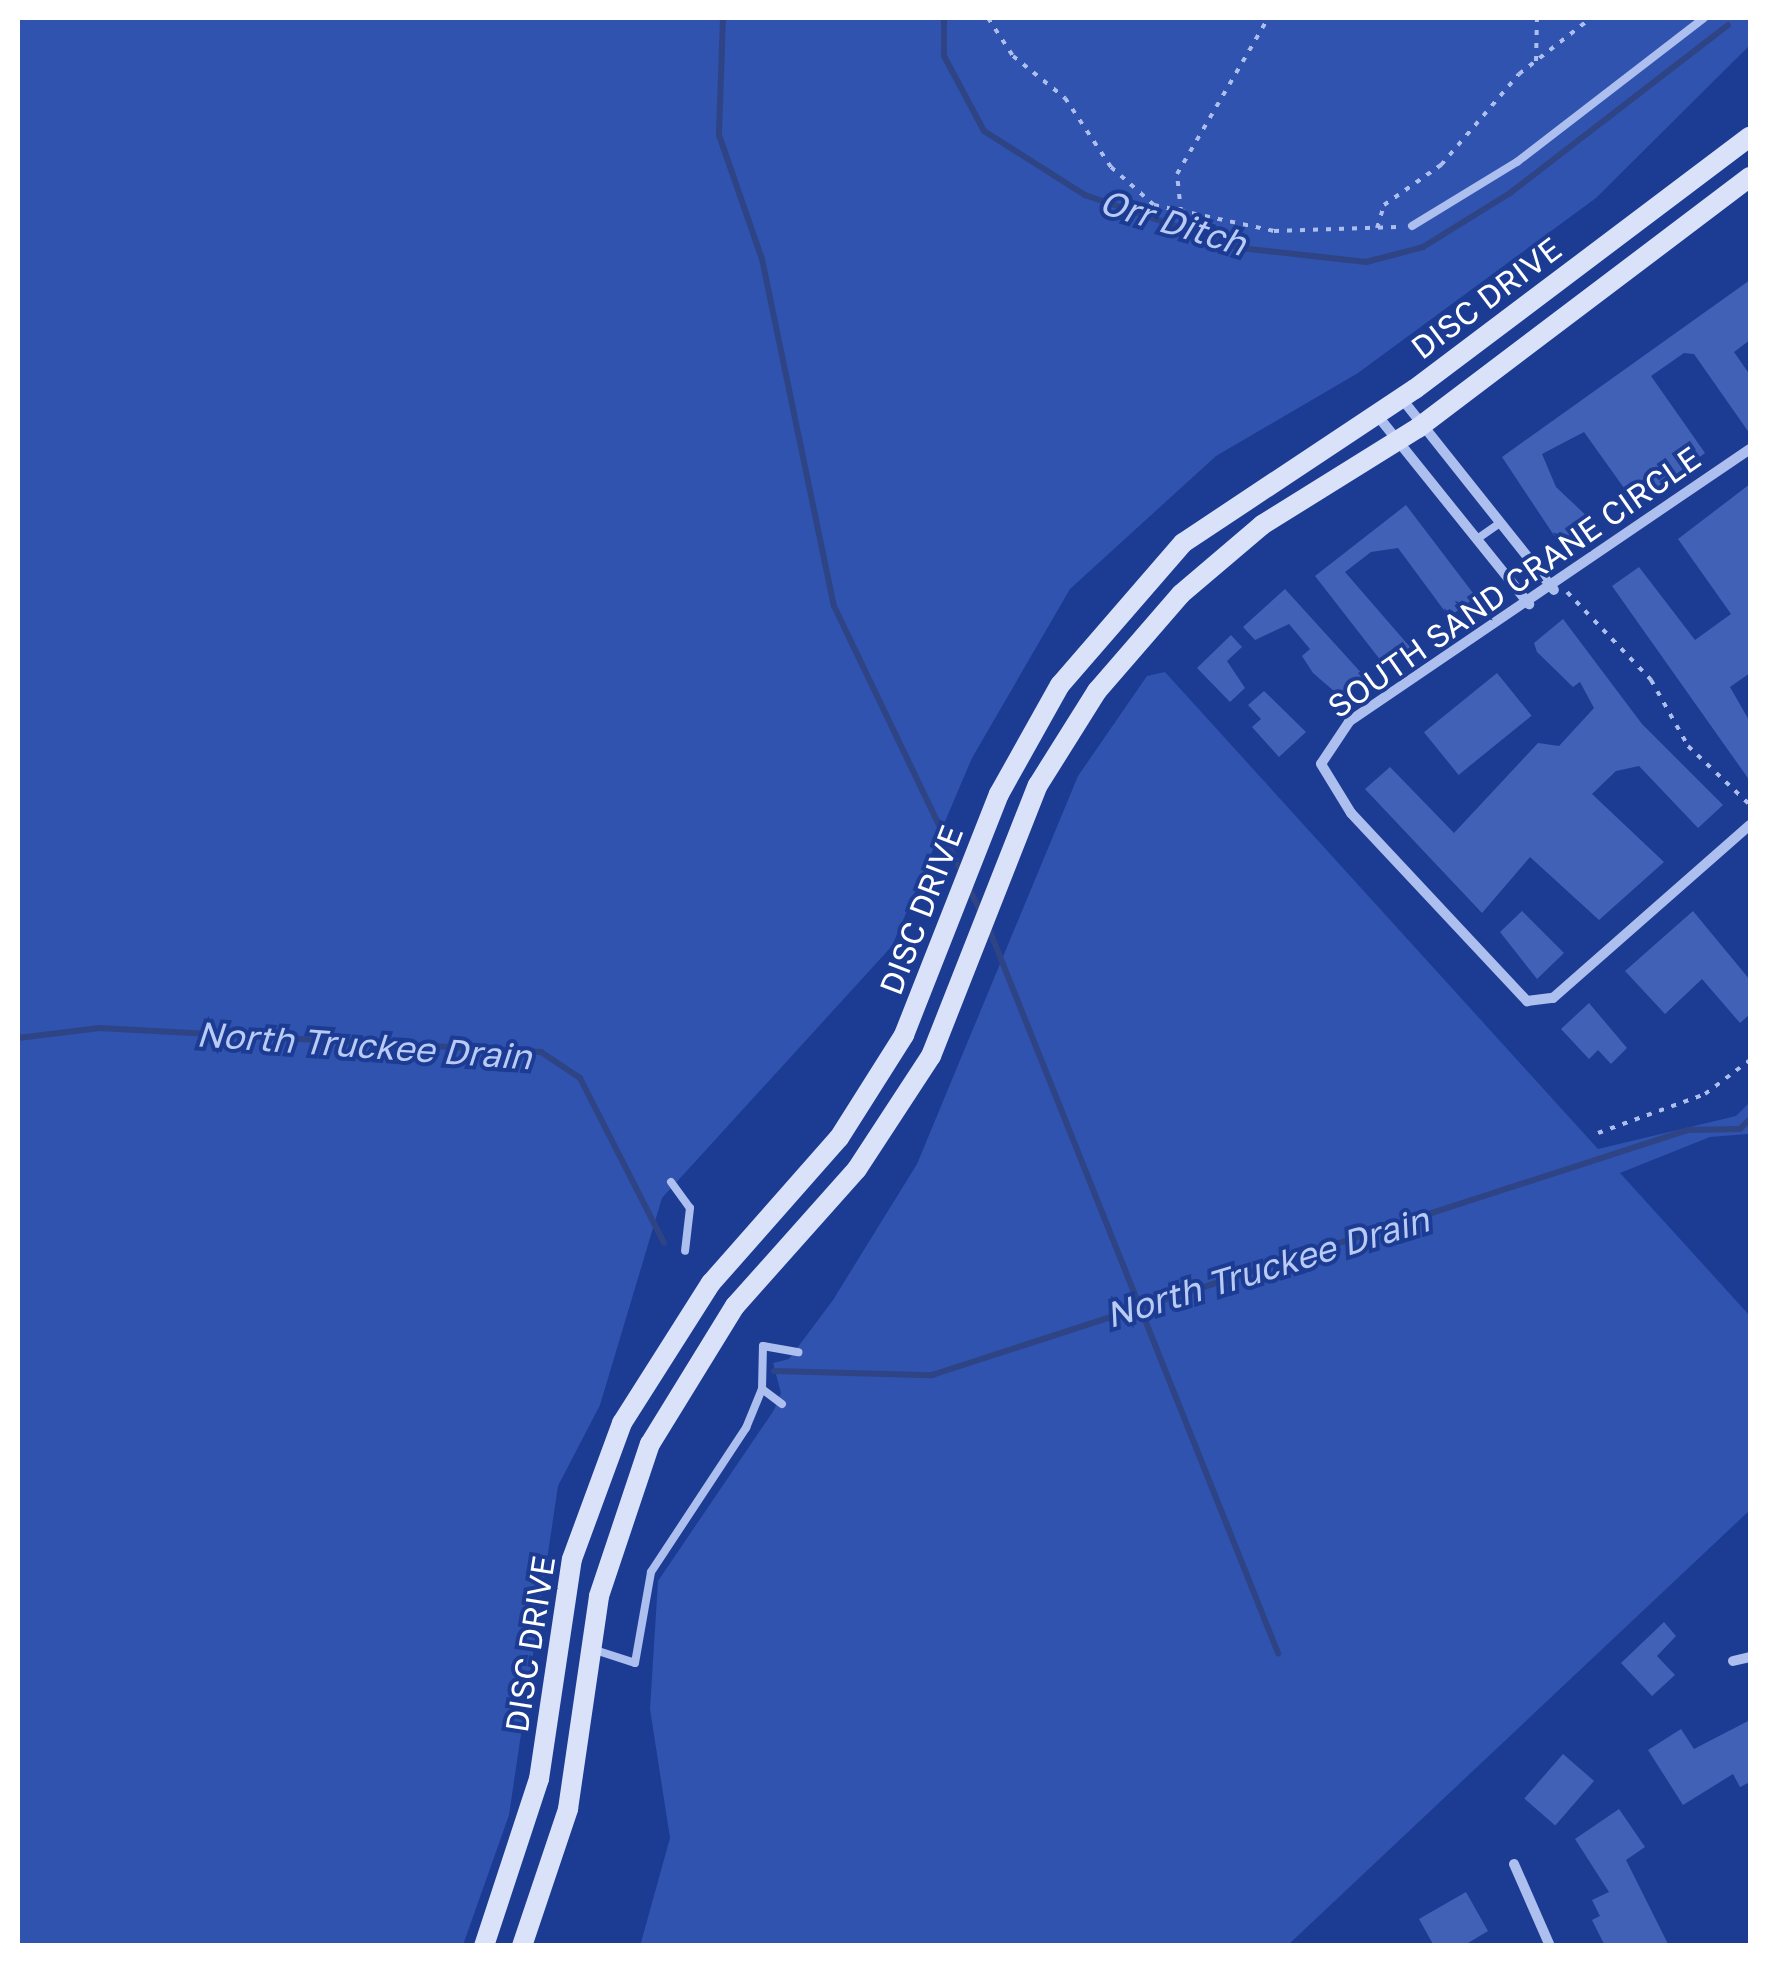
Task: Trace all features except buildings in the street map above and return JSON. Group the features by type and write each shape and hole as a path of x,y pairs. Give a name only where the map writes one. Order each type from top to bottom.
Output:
{"main road":[{"name":"DISC DRIVE","path":"484,1946 539,1778 572,1558 646,1378 711,1283 868,1095 926,989 999,794 1102,628 1224,510 1401,398 1750,137"},
{"name":"DISC DRIVE","path":"522,1946 568,1809 588,1647 622,1517 672,1400 915,1082 964,986 1038,785 1097,692 1219,560 1423,424 1750,177"}],"street":[{"path":"1401,398 1557,587"},
{"path":"1376,415 1530,604"},
{"name":"SOUTH SAND CRANE CIRCLE","path":"1750,449 1557,587 1349,722 1320,764 1328,785 1514,990 1541,1002 1750,825"},
{"path":"1733,1661 1750,1657"},
{"path":"1514,1864 1550,1946"}],"lane":[{"path":"1412,226 1518,162 1704,18"},
{"path":"1477,540 1500,522"},
{"path":"671,1182 690,1208 685,1250"},
{"path":"588,1647 634,1662 651,1572 762,1389 763,1346 798,1352"},
{"path":"762,1389 782,1404"}],"path":[{"path":"988,18 993,35 1065,98 1131,189 1181,213 1274,231 1412,226"},
{"path":"1181,213 1177,174 1268,18"},
{"path":"1536,60 1537,18"},
{"path":"1376,229 1384,205 1467,141 1536,60 1591,18"},
{"path":"1557,587 1651,680 1688,746 1750,806"},
{"path":"1598,1132 1705,1094 1750,1060"}],"shaded area":[{"path":"18,18 1750,18 1750,45 1596,198 1358,373 1216,456 1070,589 972,758 892,946 662,1198 600,1405 558,1486 509,1815 463,1945 18,1945"},
{"path":"1165,672 1598,1149 1736,1116 1750,1102 1748,1134 1710,1137 1620,1173 1750,1316 1750,1510 1288,1945 640,1946 670,1838 650,1709 658,1581 774,1410 781,1393 773,1363 789,1359 833,1300 917,1164 1078,776 1147,676"}],"waterway":[{"path":"723,18 719,135 762,259 834,606 962,873"},
{"name":"Orr Ditch","path":"944,18 944,56 984,131 1085,195 1240,248 1366,262 1423,247 1510,193 1728,25"},
{"path":"969,888 981,913"},
{"path":"989,929 1278,1653"},
{"name":"North Truckee Drain","path":"18,1038 99,1028 541,1052 580,1078 664,1243"},
{"name":"North Truckee Drain","path":"774,1371 932,1375 1688,1130 1740,1129 1750,1119"}]}
